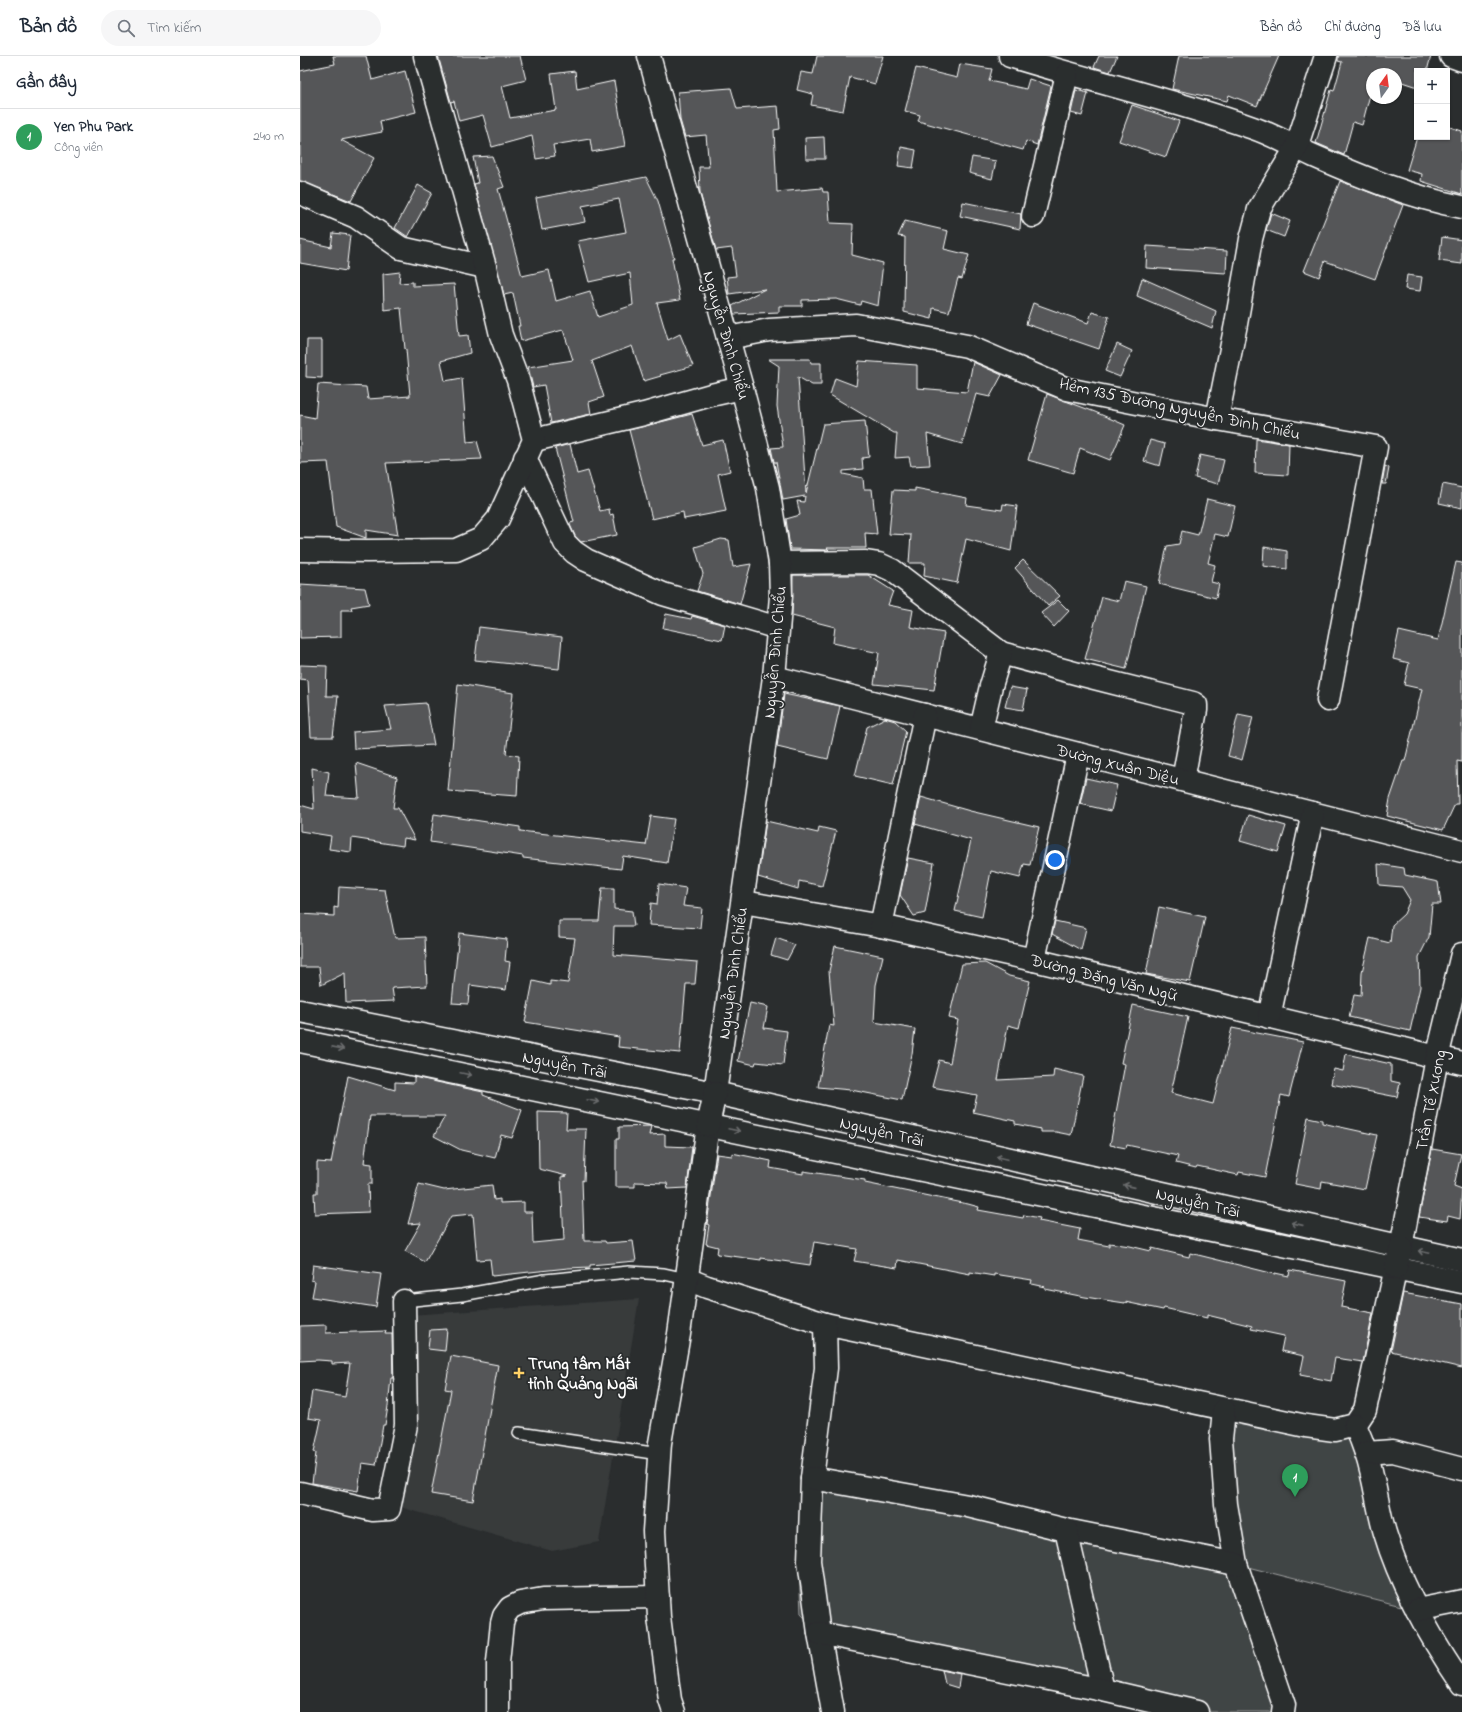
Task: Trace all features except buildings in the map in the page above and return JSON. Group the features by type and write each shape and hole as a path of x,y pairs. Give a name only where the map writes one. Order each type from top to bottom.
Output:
{"street":[{"path":"425,56 485,267 501,335 518,380 530,449 565,543 580,556 662,594 778,628"},
{"name":"Nguyễn Đình Chiểu","path":"649,56 742,388 768,488 780,563 781,596 774,677 743,902 708,1125 687,1279 659,1454 654,1531 658,1597 670,1700 674,1712"},
{"path":"1010,56 1067,74 1192,108 1255,129 1384,186 1434,202 1462,207"},
{"path":"1217,419 1251,239 1259,209 1296,148 1326,56"},
{"path":"1451,56 1462,60"},
{"path":"1033,216 1067,74"},
{"path":"300,193 356,216 401,248 485,267"},
{"name":"Hẻm 135 Đường Nguyễn Đình Chiểu","path":"728,338 769,330 856,325 967,346 1067,388 1217,419 1376,446 1328,700"},
{"path":"300,550 456,550 481,539 498,519 530,449 644,414 742,388"},
{"path":"780,563 866,562 879,564 892,570 1001,653 1193,703 1196,705 1196,710 1184,780"},
{"path":"982,729 991,686 1001,653"},
{"name":"Đường Xuân Diệu","path":"774,677 1462,851"},
{"path":"881,926 925,715"},
{"path":"1034,960 1078,754"},
{"path":"1269,1017 1313,813"},
{"name":"Đường Đặng Văn Ngữ","path":"743,902 881,926 1034,960 1462,1063"},
{"name":"Trần Tế Xương","path":"1355,1425 1365,1410 1398,1257 1438,1058 1462,954"},
{"name":"Nguyễn Trãi","path":"300,1011 714,1093 1398,1257 1462,1282"},
{"name":"Nguyễn Trãi","path":"300,1041 708,1125 1398,1257 1462,1260"},
{"path":"687,1279 707,1287 826,1324 1224,1410 1335,1430 1355,1425 1366,1453 1385,1532 1395,1561 1417,1610 1438,1649 1462,1684"},
{"path":"300,1493 373,1510 389,1509 406,1425 404,1301"},
{"path":"826,1324 826,1368 812,1478 809,1561 819,1633 833,1712"},
{"path":"1224,1410 1221,1439 1226,1504 1236,1564 1284,1705 1283,1712"},
{"path":"1366,1453 1393,1451 1462,1469"},
{"path":"812,1478 968,1506 1066,1530 1236,1564"},
{"path":"1066,1530 1103,1690"},
{"path":"498,1712 498,1662 502,1623 504,1616 510,1608 520,1602 543,1599 658,1597"},
{"path":"1417,1610 1462,1601"},
{"path":"819,1633 1103,1690 1197,1712"}],"lane":[{"path":"404,1301 462,1295 545,1280 629,1272 664,1274 687,1279"},
{"path":"519,1433 659,1454"}],"shaded area":[{"name":"Trung tâm Mắt tỉnh Quảng Ngãi","path":"639,1299 599,1542 552,1551 400,1507 409,1315"},
{"path":"1224,1410 1355,1425 1417,1610 1236,1564 1290,1712 1189,1712 819,1633 801,1614 798,1543 812,1478 1233,1564 1212,1449 1211,1432"}],"place":[{"name":"Trung tâm Mắt tỉnh Quảng Ngãi","path":"519,1373"},
{"name":"Yen Phu Park","path":"1295,1497"}]}
